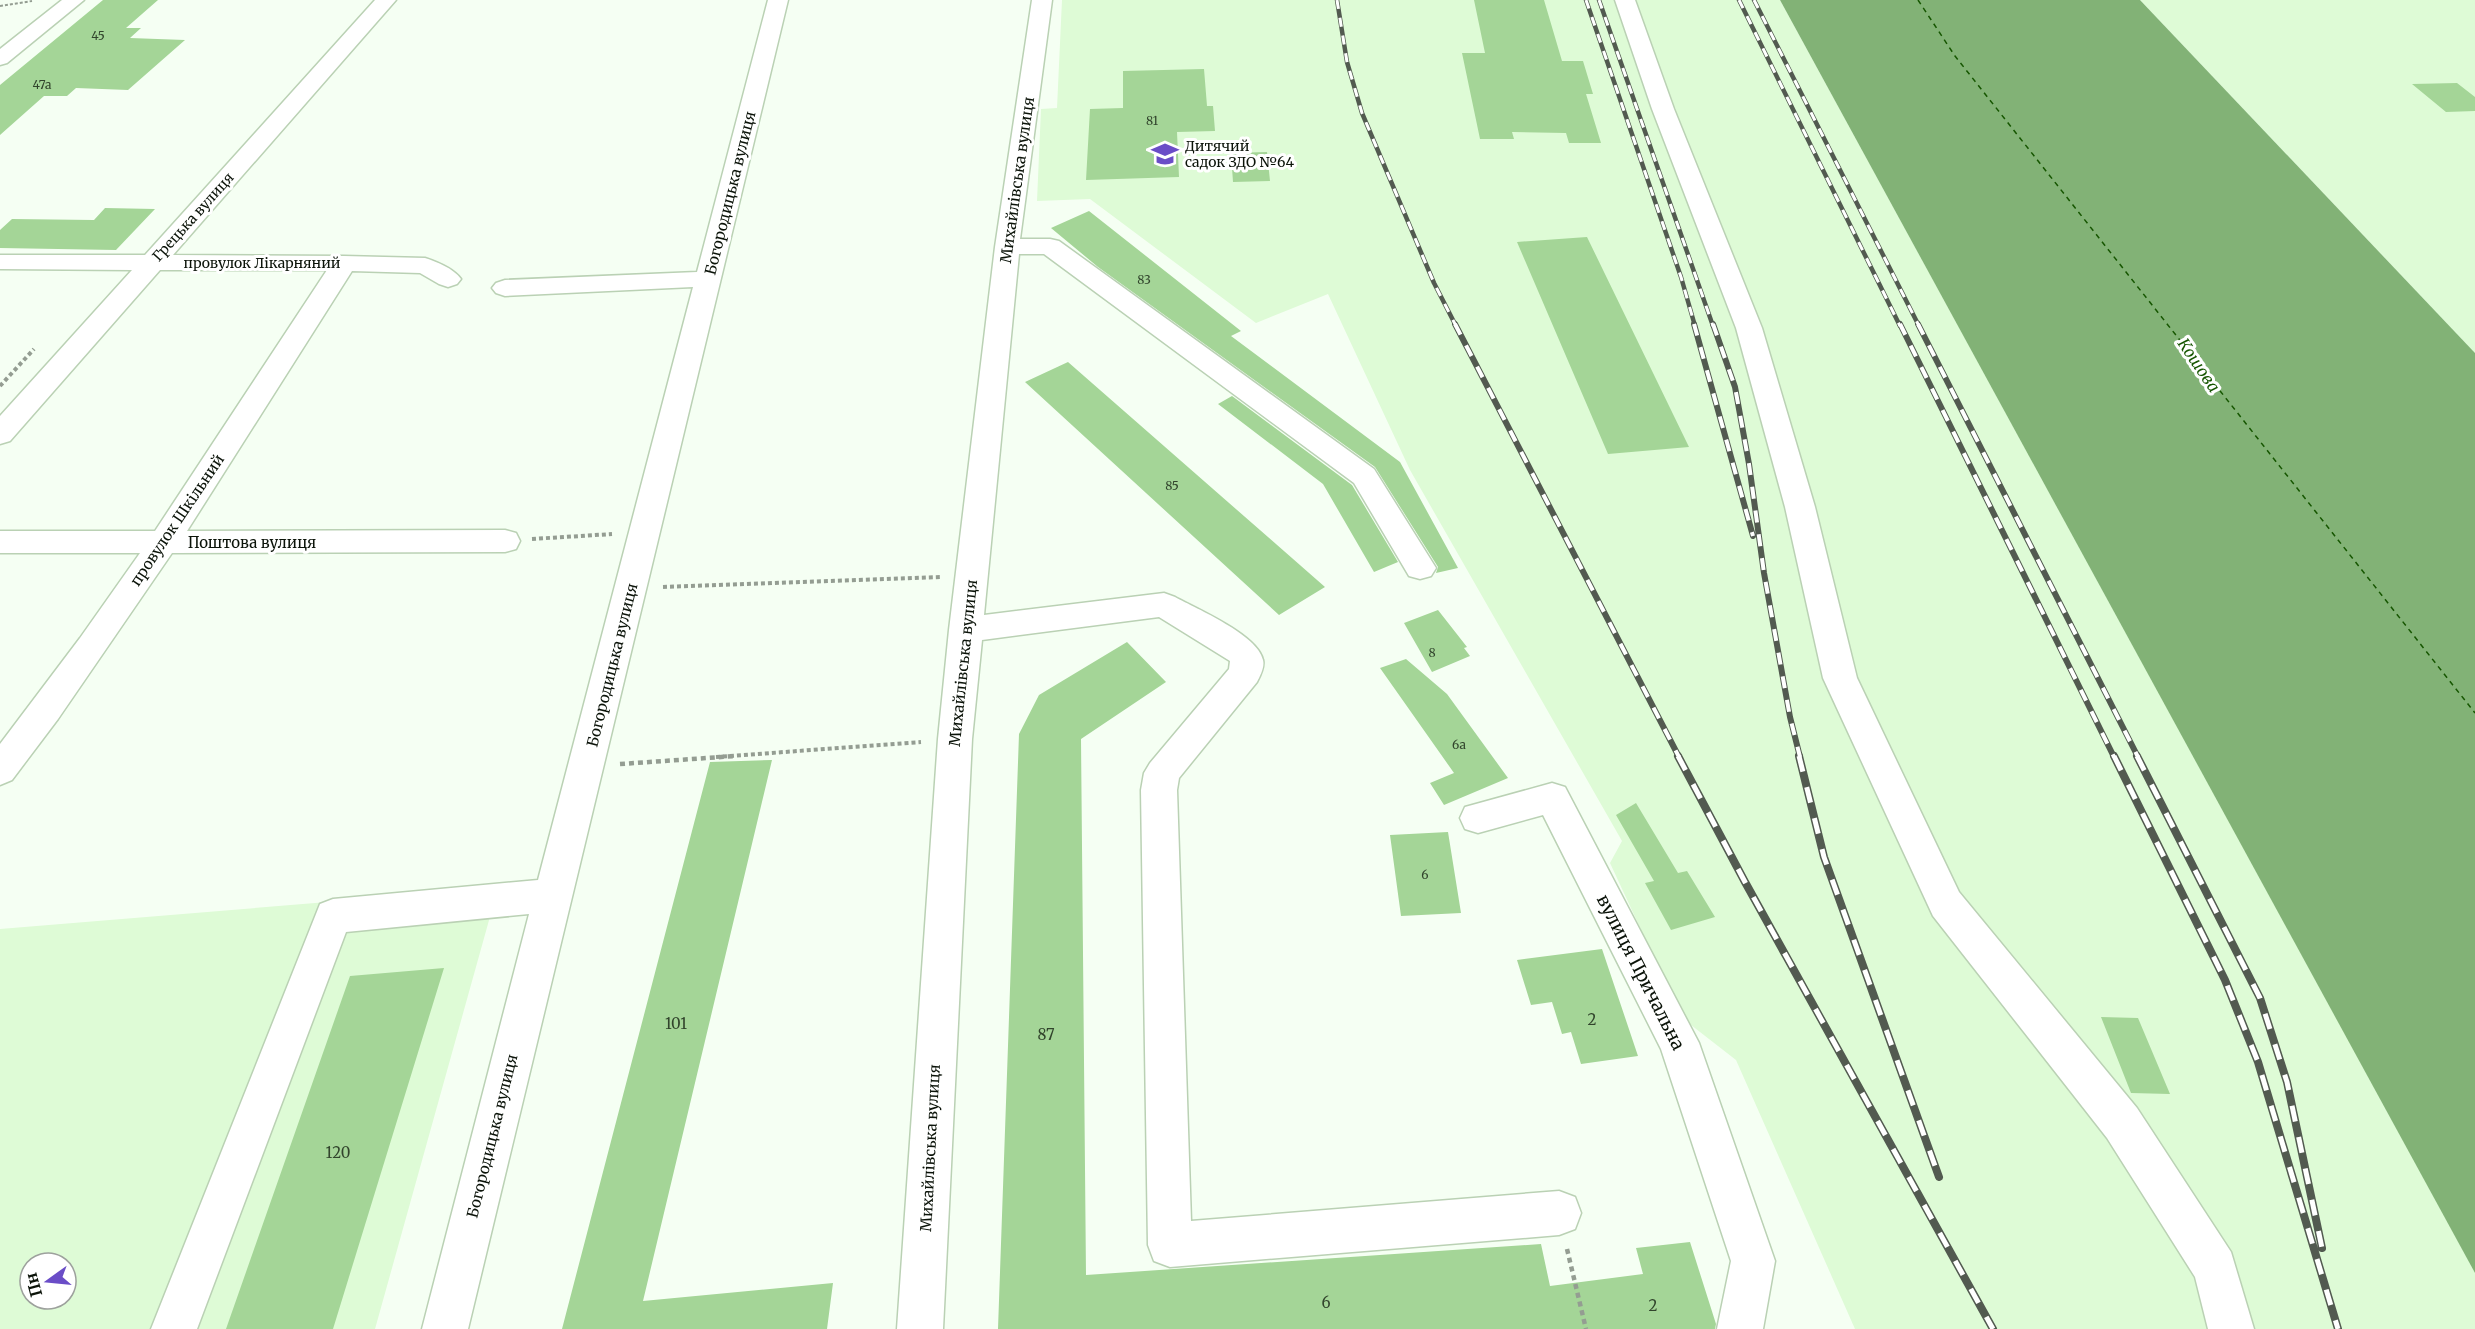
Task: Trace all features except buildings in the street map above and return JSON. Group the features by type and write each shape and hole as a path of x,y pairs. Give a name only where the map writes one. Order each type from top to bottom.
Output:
{"street":[{"path":"0,59 74,0"},
{"name":"Грецька вулиця","path":"0,434 386,0"},
{"name":"Богородицька вулиця","path":"445,1329 551,895 587,767 778,0"},
{"name":"Михайлівська вулиця","path":"920,1329 955,740 965,630 1007,247 1042,0"},
{"path":"1625,0 1663,108 1749,328 1800,507 1840,678 1946,904 2122,1123 2215,1268 2231,1329"},
{"path":"1007,247 1050,246 1364,476 1420,568"},
{"name":"провулок Лікарняний","path":"0,262 344,263 425,266 448,279"},
{"name":"провулок Шкільний","path":"0,770 165,542 344,263"},
{"path":"505,288 709,279"},
{"name":"Поштова вулиця","path":"0,542 505,541"},
{"path":"965,630 1164,605 1241,650 1247,660 1245,673 1162,773 1159,790 1170,1245 1559,1213"},
{"name":"вулиця Причальна","path":"1478,818 1552,798 1679,1043 1753,1261 1740,1329"},
{"path":"174,1329 333,916 551,895"}],"path":[{"path":"0,6 41,0"},
{"path":"505,541 646,532"},
{"path":"631,588 971,576"},
{"path":"587,767 955,740"},
{"path":"1559,1213 1586,1329"}],"shaded area":[{"path":"1062,0 1780,0 2469,1261 2475,1273 2475,1329 1855,1329 1736,1060 1682,1018 1610,863 1622,841 1410,470 1328,294 1256,323 1090,199 1037,201 1041,109 1057,108"},
{"path":"2140,0 2475,0 2475,353"},
{"path":"498,888 375,1329 0,1329 0,929"}],"water":[{"name":"Кошова","path":"1780,0 2140,0 2475,353 2475,1273"}],"ferry route":[{"path":"1918,0 1955,56 2475,713"}],"railway":[{"path":"1337,0 1347,62 1362,113 1434,283 1456,326"},
{"path":"1586,0 1681,277 1695,326"},
{"path":"1599,0 1713,326"},
{"path":"1739,0 1900,326"},
{"path":"1754,0 1919,326"},
{"path":"1455,324 1679,757"},
{"path":"1694,324 1753,536"},
{"path":"1713,324 1735,387 1749,464 1764,573 1790,717 1800,757"},
{"path":"1900,324 2114,757"},
{"path":"1918,324 2138,757"},
{"path":"1678,756 1745,882 1993,1329"},
{"path":"1799,756 1824,857 1939,1177"},
{"path":"2114,756 2225,980 2258,1062 2338,1329"},
{"path":"2137,756 2260,998 2287,1082 2322,1248"}],"place":[{"name":"Дитячий садок ЗДО №64","path":"1165,154"}]}
